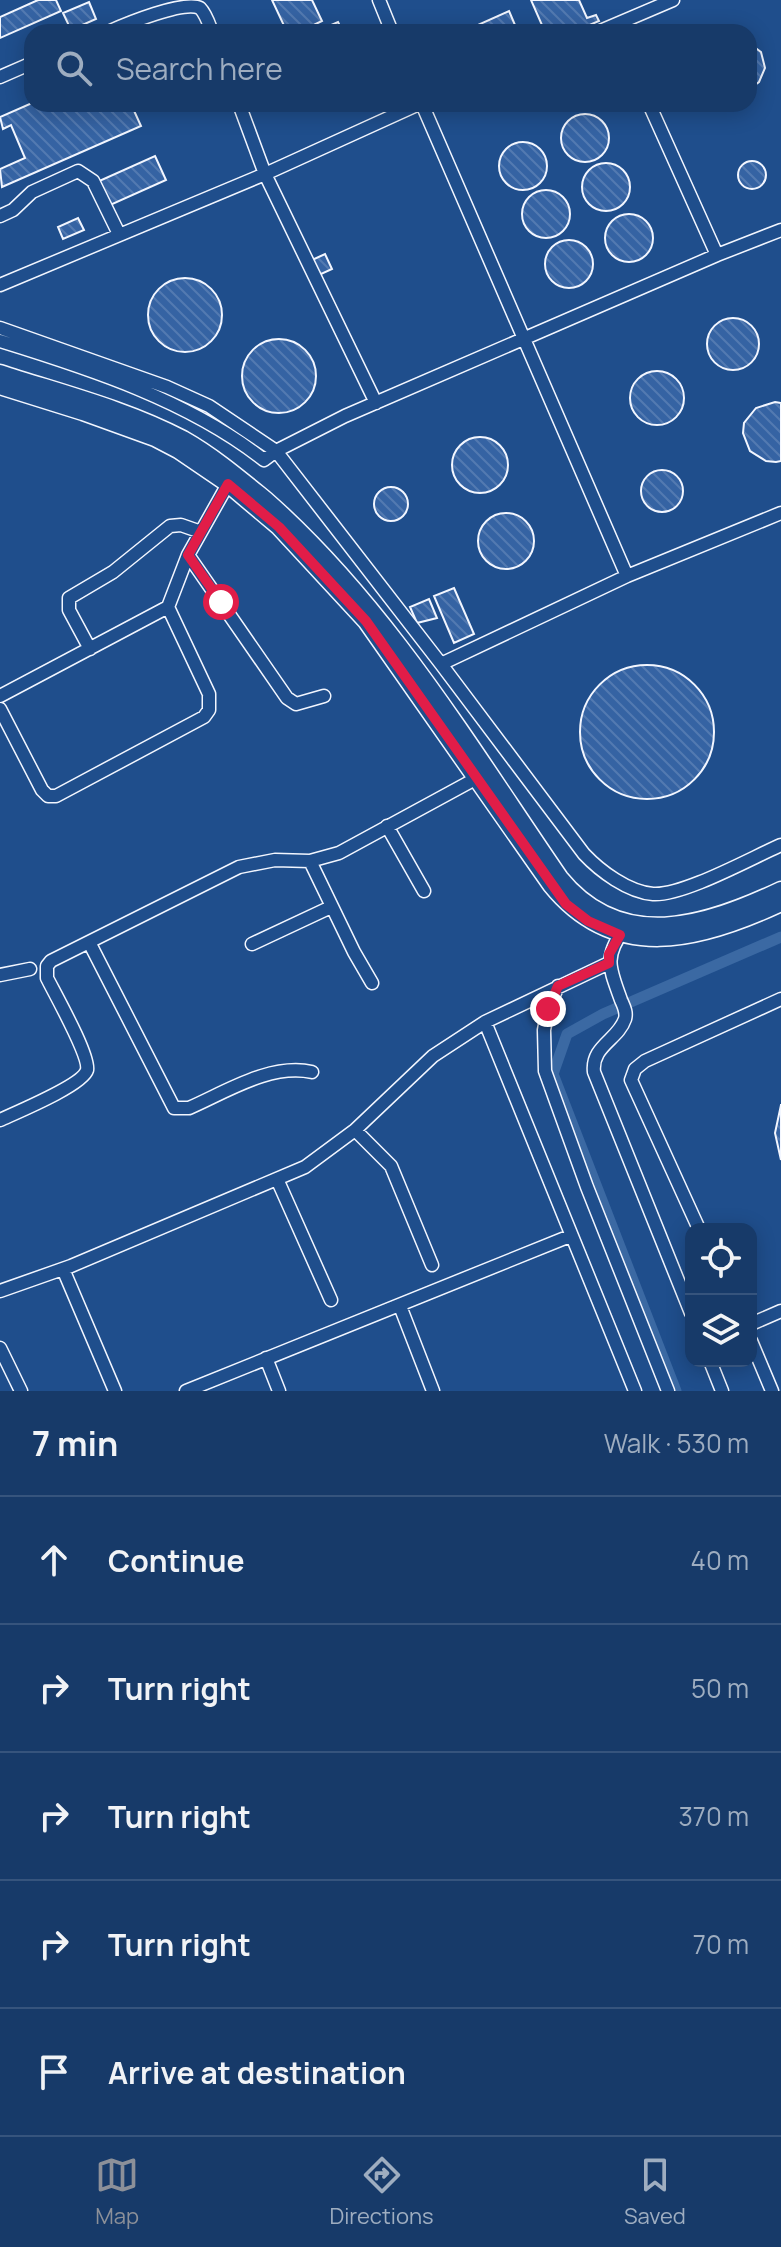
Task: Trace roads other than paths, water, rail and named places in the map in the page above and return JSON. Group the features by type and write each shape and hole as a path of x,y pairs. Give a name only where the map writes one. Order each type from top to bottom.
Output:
{"main road":[{"path":"0,373 160,427 222,465 287,519 374,613 574,896 594,911 623,930 676,926 706,920 781,890"},
{"path":"0,386 155,438 228,484 279,527 366,621 566,904 588,921 623,930 677,937 709,931 781,903"}],"lane":[{"path":"379,0 389,24"},
{"path":"623,24 650,4 673,0"},
{"path":"128,24 178,4 191,3 200,8 208,24"},
{"path":"0,77 24,66"},
{"path":"242,112 265,174 376,403"},
{"path":"0,285 265,174 402,112"},
{"path":"424,112 627,576"},
{"path":"653,112 717,255"},
{"path":"0,216 13,210 32,192 78,171 93,181 119,234"},
{"path":"276,451 524,338 781,230"},
{"path":"0,317 2,333 167,387 209,406 276,451 584,854 611,878 651,894 670,892 781,845"},
{"path":"0,696 168,607 188,555 228,484"},
{"path":"441,664 627,576 781,513"},
{"path":"90,649 69,610 69,598 113,572 170,526 181,525 201,532"},
{"path":"188,555 287,698 296,704 324,696"},
{"path":"0,709 48,796 56,796 204,717 209,710 209,694 168,607"},
{"path":"0,1120 84,1077 87,1063 84,1052 45,972 51,961 239,867 275,860 310,861 339,853 477,778"},
{"path":"387,826 424,891"},
{"path":"310,861 372,983"},
{"path":"252,944 331,907"},
{"path":"623,930 609,954 609,963 626,1013 624,1023 596,1054 594,1072 685,1298"},
{"path":"89,942 174,1108 189,1108 272,1072 287,1069 312,1072"},
{"path":"0,1291 63,1269 305,1167 355,1130 433,1056 485,1022 609,963"},
{"path":"0,975 30,969"},
{"path":"558,986 548,1009 544,1030 545,1071 587,1187 668,1391"},
{"path":"696,1223 631,1080 635,1069 645,1061 781,999"},
{"path":"485,1022 635,1391"},
{"path":"355,1130 391,1166 432,1265"},
{"path":"277,1179 331,1300"},
{"path":"186,1391 570,1236"},
{"path":"63,1269 114,1388"},
{"path":"400,1306 433,1391"},
{"path":"757,1321 781,1311"},
{"path":"0,1348 21,1391"},
{"path":"757,1355 772,1391"},
{"path":"266,1358 279,1391"},
{"path":"712,1367 722,1391"}],"waterway":[{"path":"676,1391 553,1074 567,1034 603,1014 781,937"}]}
